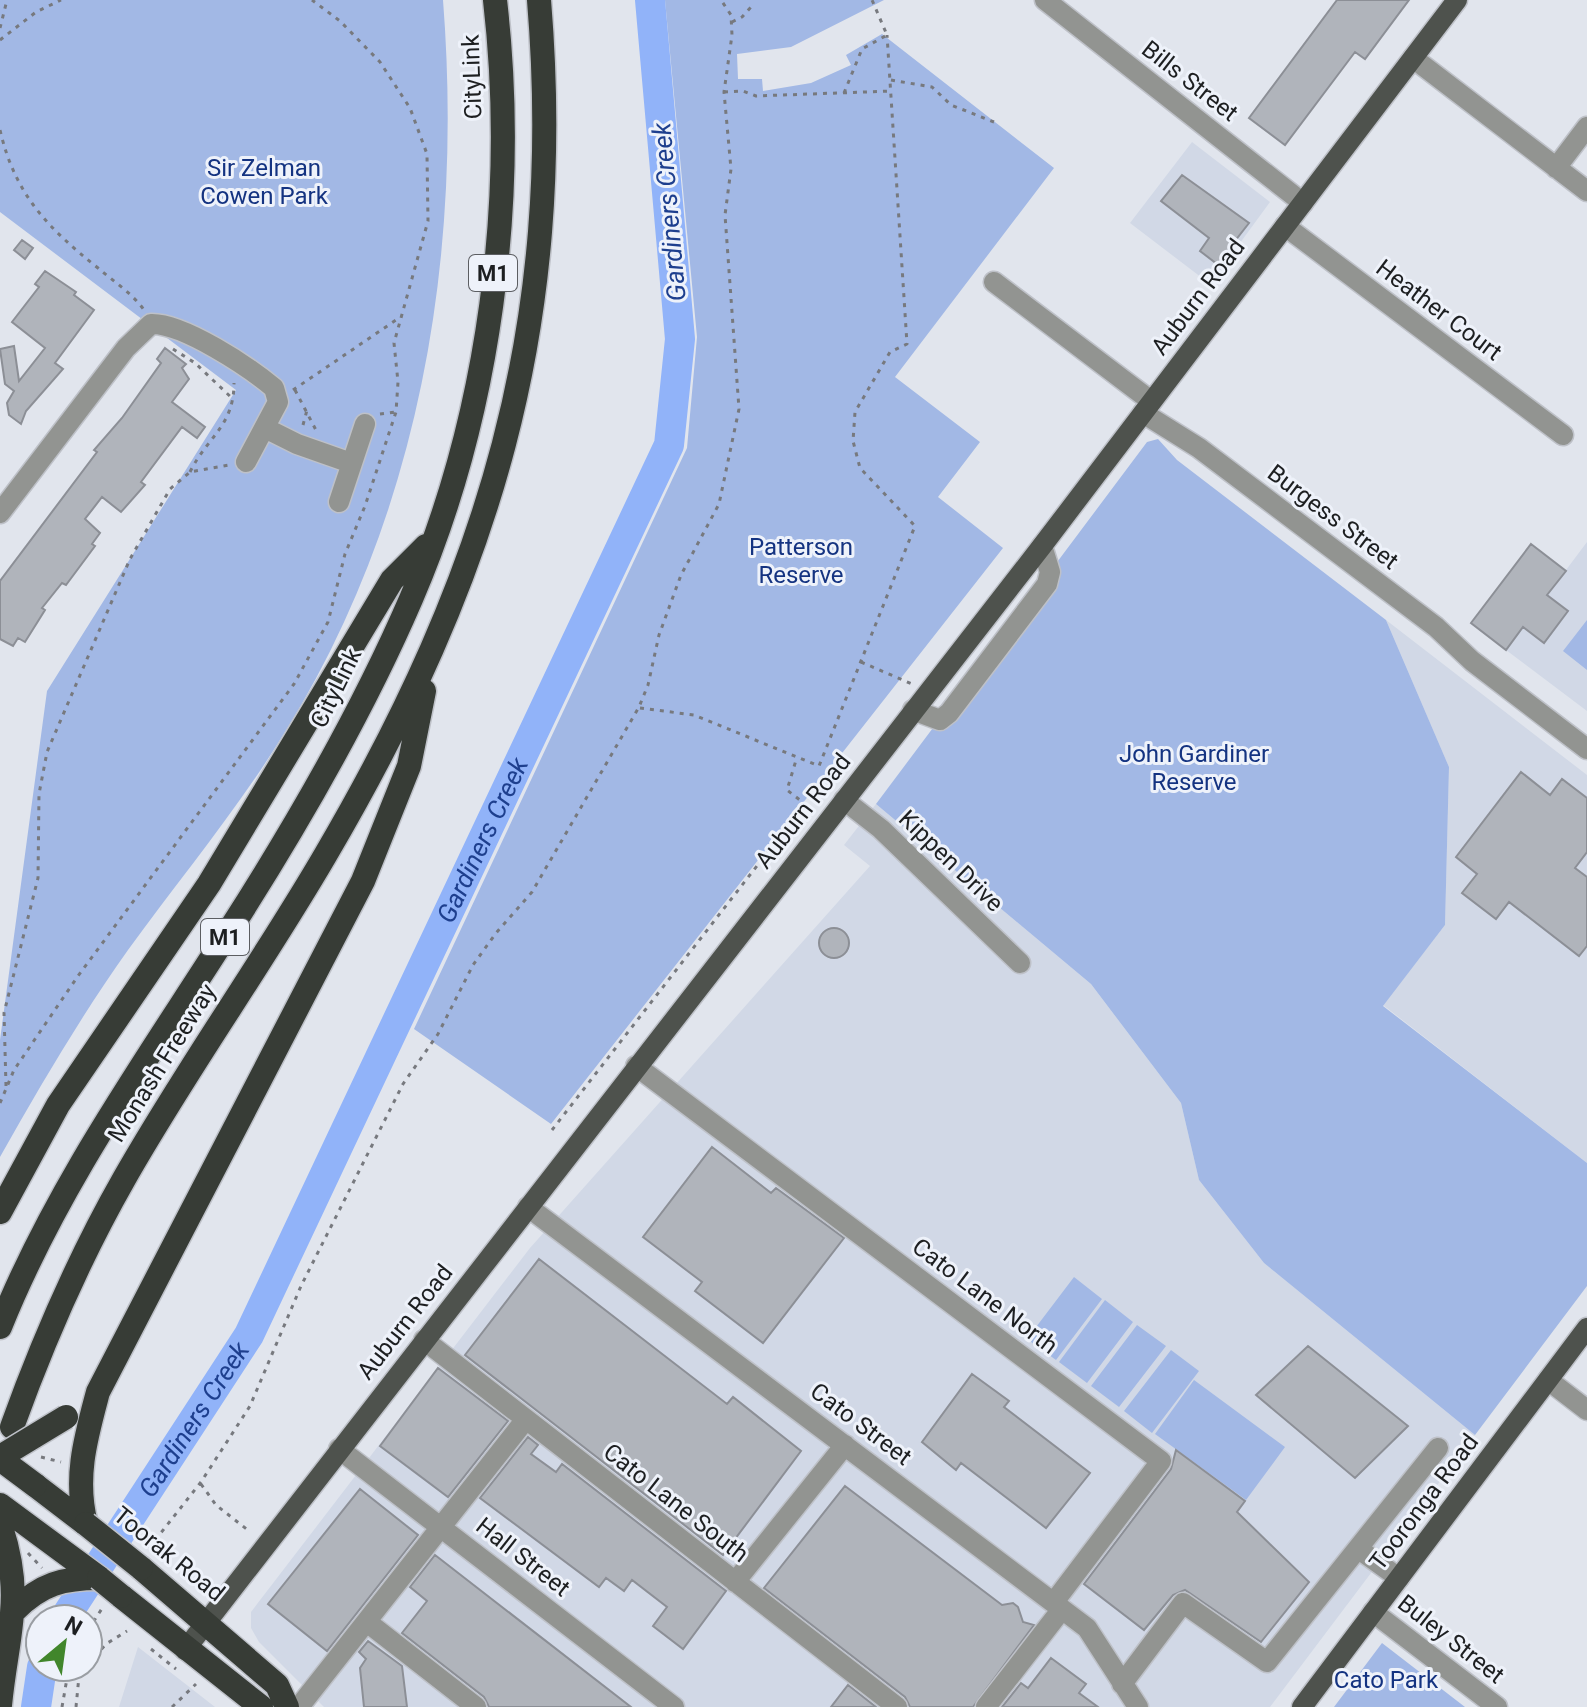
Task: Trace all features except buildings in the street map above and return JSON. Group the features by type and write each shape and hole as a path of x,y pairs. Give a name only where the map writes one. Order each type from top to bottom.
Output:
{"highway":[{"name":"CityLink","path":"0,1327 27,1265 86,1155 267,870 331,760 411,599 433,539 471,409 493,278 502,139 495,0"},
{"name":"M1","path":"431,657 471,559 495,484 530,326 545,161 539,0"},
{"path":"0,1212 65,1094 209,884 392,580 433,539"},
{"path":"86,1524 79,1485 86,1437 98,1392 363,881 409,766 431,657"},
{"name":"Monash Freeway","path":"12,1427 66,1293 123,1180 325,857 431,657"},
{"path":"0,1458 66,1417 98,1392"},
{"name":"Toorak Road","path":"0,1458 141,1563 277,1685 287,1707"},
{"path":"0,1505 99,1578 113,1600 180,1660 261,1707"},
{"path":"0,1524 10,1555 14,1614 0,1705"},
{"path":"14,1614 53,1582 66,1578 99,1578"}],"main road":[{"name":"Auburn Road","path":"180,1660 339,1449 1042,546 1457,0"},
{"name":"Tooronga Road","path":"1302,1707 1587,1328"}],"street":[{"name":"Bills Street","path":"1045,0 1303,203"},
{"path":"1413,58 1587,191"},
{"path":"1556,168 1587,127"},
{"name":"Heather Court","path":"1285,226 1563,435"},
{"name":"Burgess Street","path":"994,282 1199,448 1436,627 1478,652 1587,736"},
{"path":"0,513 126,348 157,322 235,363 269,384 276,393 278,402 265,428 241,462"},
{"path":"339,502 365,424"},
{"path":"265,428 297,444 351,463"},
{"path":"913,710 940,720 949,713 1047,584 1050,572 1042,546"},
{"name":"Burgess Street","path":"1436,627 1472,661 1587,749"},
{"name":"Kippen Drive","path":"844,800 881,829 1020,963"},
{"name":"Cato Lane North","path":"636,1066 1161,1461 1058,1605"},
{"name":"Cato Street","path":"528,1207 1087,1628 1128,1699"},
{"name":"Cato Lane South","path":"424,1340 897,1707"},
{"path":"1548,1380 1587,1410"},
{"path":"299,1707 526,1419"},
{"path":"735,1582 845,1445"},
{"path":"1128,1699 1183,1603 1267,1662 1360,1550 1438,1448"},
{"name":"Hall Street","path":"339,1449 674,1707"},
{"path":"1360,1550 1399,1578"},
{"path":"986,1707 1058,1605"},
{"name":"Buley Street","path":"1373,1612 1497,1707"},
{"path":"367,1622 476,1707"}],"path":[{"path":"0,28 7,0"},
{"path":"0,40 36,12 61,0"},
{"path":"0,1103 6,1086 105,938 278,711 328,622 345,554 365,506 396,412 398,398 394,343 428,221 429,171 424,140 410,108 380,62 340,21 312,0"},
{"path":"141,1563 201,1482 267,1373 301,1286 403,1084 438,1034 473,965 532,892 639,707 648,685 659,635 681,575 719,504 737,428 739,375 725,215 731,142 724,92 732,22 721,0"},
{"path":"639,707 653,712 694,715 819,766 915,526 860,468 853,441 855,412 890,352 907,344 887,35 872,0"},
{"path":"732,22 747,14 751,7"},
{"path":"844,93 862,49 887,35"},
{"path":"891,80 932,87 951,105 994,122"},
{"path":"724,92 743,91 756,96 891,91"},
{"path":"0,130 6,156 32,206 55,234 139,303 157,322 174,351 195,363 235,401"},
{"path":"287,391 295,390 399,318"},
{"path":"6,1086 4,1013 38,878 39,794 47,752 130,559 170,489 190,472 198,455 227,422 235,401 235,363"},
{"path":"295,390 318,436"},
{"path":"299,437 307,410"},
{"path":"190,472 241,462"},
{"path":"861,662 907,682"},
{"path":"552,1130 805,804 787,790 797,757"},
{"path":"35,1455 69,1464"},
{"path":"201,1482 216,1505 249,1531"},
{"path":"25,1550 48,1573"},
{"path":"104,1611 113,1600"},
{"path":"104,1646 127,1631"},
{"path":"151,1649 180,1660"},
{"path":"62,1707 66,1683"},
{"path":"76,1707 78,1683"},
{"path":"172,1707 196,1684"}],"shaded area":[{"path":"1192,142 1270,202 1210,284 1130,223"},
{"path":"1587,542 1587,711 1506,650"},
{"path":"1386,620 1587,775 1587,1163 1383,1005 1445,925 1449,767"},
{"path":"876,804 1091,984 1181,1103 1199,1180 1264,1263 1475,1435 1270,1707 324,1707 259,1642 251,1628 251,1612 530,1248 870,866 844,845"},
{"path":"138,1647 215,1707 119,1707"}],"green space":[{"name":"Sir Zelman Cowen Park","path":"0,0 443,0 448,95 446,191 438,285 422,379 400,471 370,561 332,648 285,732 229,816 111,975 61,1052 0,1157 0,1040 47,691 236,390 0,212"},
{"name":"Patterson Reserve","path":"665,0 884,0 791,47 737,54 738,79 762,79 763,91 811,83 851,65 846,55 882,34 1054,168 895,377 980,442 938,497 1003,548 551,1124 414,1029 687,448 697,337"},
{"name":"John Gardiner Reserve","path":"1158,439 1177,460 1386,620 1449,767 1445,925 1383,1006 1587,1163 1587,1286 1475,1435 1264,1263 1199,1180 1181,1103 1091,984 876,804 1147,442"},
{"path":"1587,620 1587,670 1563,651"},
{"path":"1074,1277 1102,1299 1056,1360 1027,1339"},
{"path":"1105,1300 1133,1322 1087,1383 1059,1362"},
{"path":"1137,1325 1166,1346 1119,1407 1091,1386"},
{"path":"1171,1350 1199,1371 1152,1433 1124,1411"},
{"path":"1194,1380 1285,1447 1246,1500 1155,1434"},
{"name":"Cato Park","path":"1382,1643 1465,1707 1334,1707"}],"waterway":[{"name":"Gardiners Creek","path":"74,1603 249,1335 669,445 680,339 650,0"},
{"name":"Gardiners Creek","path":"36,1707 40,1683"}]}
